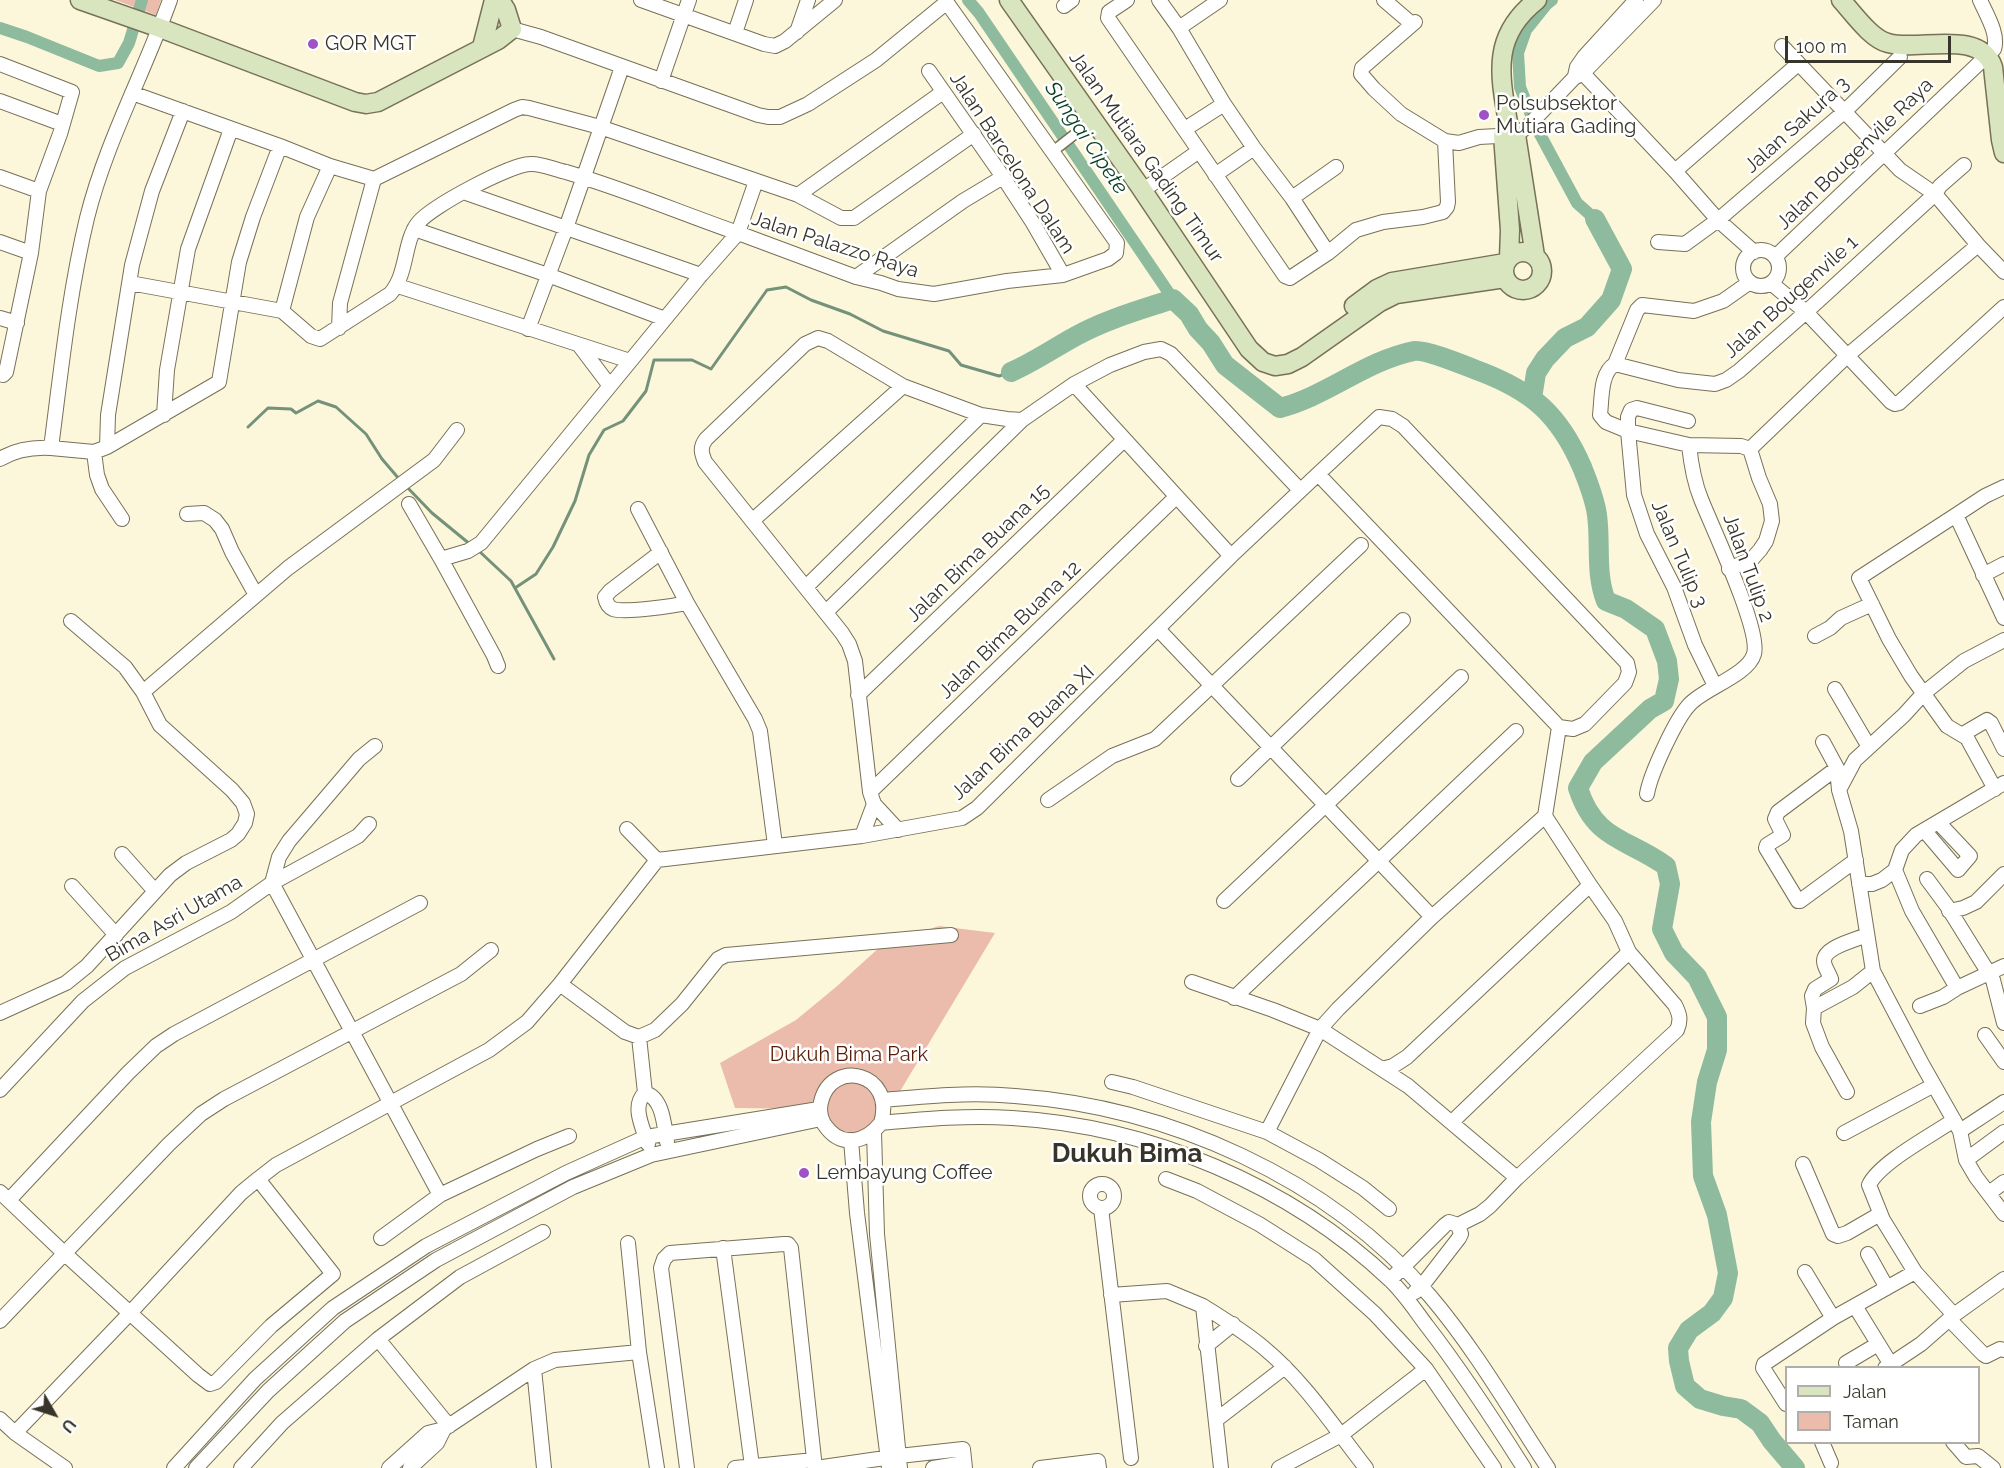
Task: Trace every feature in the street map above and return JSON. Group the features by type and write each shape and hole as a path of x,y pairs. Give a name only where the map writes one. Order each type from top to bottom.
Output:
{"main road":[{"path":"80,0 153,25 355,102 366,104 378,102 498,40 512,29 500,0"},
{"path":"482,47 494,0"},
{"name":"Jalan Mutiara Gading Timur","path":"1009,0 1086,126 1142,191 1245,340 1264,353 1282,352 1307,340 1385,284 1506,266"},
{"path":"1535,256 1514,131 1503,96 1502,51 1511,29 1522,14 1537,0"},
{"path":"1841,0 1874,36 1885,42 1953,44 1974,48 1988,56 1994,67 2001,144 2004,153"},
{"path":"1506,266 1521,252 1535,256 1539,260 1542,275 1536,285 1521,291 1511,287 1506,266 1510,230 1514,131"}],"street":[{"path":"51,448 65,340 87,218 103,167 132,93 153,25 170,0"},
{"path":"642,0 775,46 797,32 835,0"},
{"path":"661,81 689,0"},
{"path":"735,33 746,0"},
{"path":"797,32 808,0"},
{"path":"1127,0 1109,12 1108,18 1287,278 1328,253 1356,230 1383,222 1443,212 1448,202 1445,141"},
{"path":"1160,0 1224,104 1292,198 1328,253"},
{"path":"1179,28 1220,0"},
{"path":"1384,0 1414,23 1362,68 1361,74 1401,114 1445,141 1460,143 1514,131 1548,104 1654,0"},
{"path":"1578,73 1597,41 1636,0"},
{"path":"1980,0 1995,36 1995,45 1988,56"},
{"path":"512,29 541,37 758,115 780,117 808,104 857,73 897,44 946,1"},
{"name":"Jalan Palazzo Raya","path":"441,559 468,551 481,543 738,233 856,277 898,289 934,294 1007,281 1063,275 1113,256 1118,249 1117,243 1055,149 946,1"},
{"path":"1782,46 1900,170 1935,194 2004,272"},
{"name":"Jalan Bougenvile Raya","path":"1775,257 1988,56"},
{"name":"Jalan Sakura 3","path":"1658,242 1685,244 1718,220 1844,112 1900,57"},
{"path":"0,64 72,92 39,191 31,253 17,323 6,372 3,375 0,374"},
{"path":"1675,171 1798,64"},
{"path":"528,329 622,67"},
{"name":"Jalan Barcelona Dalam","path":"929,71 1004,177 1063,275"},
{"path":"1578,73 1675,171 1718,220 1754,252"},
{"path":"798,195 943,92"},
{"path":"132,93 330,166 374,179 522,107 600,127 798,195 841,218 854,218 974,134"},
{"path":"0,100 62,124"},
{"path":"1185,129 1224,104"},
{"path":"122,519 102,489 97,475 139,234 152,191 183,111"},
{"path":"1055,149 1086,126"},
{"path":"164,415 167,370 188,249 231,129"},
{"path":"0,459 9,454 36,447 101,450 219,382 239,262 280,147"},
{"path":"1215,175 1254,148"},
{"path":"1142,191 1199,151"},
{"path":"130,283 282,311 316,339 320,339 390,294 398,285 414,229 426,216 463,192 494,177 531,164 583,177 738,233 756,181"},
{"name":"Jalan Bougenvile 1","path":"1615,364 1678,380 1715,384 1726,380 1806,312 1964,165"},
{"path":"282,311 308,217 330,166"},
{"path":"1292,198 1336,167"},
{"path":"0,177 39,191"},
{"path":"856,277 963,201 1004,177"},
{"path":"339,328 340,303 374,179"},
{"path":"463,192 701,275"},
{"path":"414,229 548,275 665,320"},
{"path":"0,242 31,253"},
{"path":"1750,449 1848,355 1978,245"},
{"path":"1766,251 1775,257 1779,268 1776,279 1771,283 1760,286 1750,282 1746,277 1744,266 1746,260 1754,252 1766,251"},
{"path":"1750,282 1723,301 1694,311 1642,305 1637,310 1615,364 1608,368 1600,415 1606,422 1628,431 1689,446 1741,446 1750,449"},
{"path":"1771,283 1806,312 1891,402 1897,404 2004,307"},
{"path":"398,285 630,362"},
{"path":"0,318 17,323"},
{"path":"862,836 872,798 855,661 849,644 826,612 705,462 701,446 805,344 818,338 828,341 903,386 981,415 1007,420 1022,420"},
{"path":"579,345 610,386"},
{"path":"826,612 1022,420 1074,384 1110,365 1144,352 1161,349 1171,354 1300,490"},
{"path":"1074,384 1231,555"},
{"path":"752,521 903,386"},
{"path":"1628,431 1628,417 1631,410 1636,408 1688,421"},
{"path":"806,587 981,415"},
{"name":"Jalan Bima Buana XI","path":"657,860 862,836 962,818 971,813 1231,555 1380,417 1392,418 1402,426 1627,663 1629,672 1625,683 1585,724 1573,729 1559,727"},
{"path":"143,692 288,568 434,460 457,430"},
{"name":"Jalan Tulip 3","path":"1628,431 1634,495 1647,534 1674,587 1695,645 1715,686"},
{"name":"Jalan Bima Buana 15","path":"858,695 1124,440"},
{"name":"Jalan Tulip 2","path":"1689,446 1692,469 1700,497 1737,584 1750,626 1755,653 1751,662 1729,680 1715,686"},
{"path":"1729,569 1752,559 1766,541 1772,521 1770,504 1750,449"},
{"path":"1267,1132 1320,1029 1432,917 1545,816 1559,727 1318,474"},
{"path":"1859,884 1872,884 1882,880 1895,870 1902,850 1909,841 1999,786 1963,734 1947,726 1924,693 1889,639 1859,578 1985,496 2004,487"},
{"name":"Jalan Bima Buana 12","path":"872,798 1176,496"},
{"path":"409,504 498,666"},
{"path":"638,509 687,603 760,731 776,845"},
{"path":"187,514 204,513 215,520 222,529 256,595"},
{"path":"1956,515 2004,618"},
{"path":"1048,800 1112,756 1155,739 1361,545"},
{"path":"661,552 610,591 605,597 606,603 611,608 620,610 664,608 687,603"},
{"path":"1983,575 2004,564"},
{"path":"1815,636 1830,628 1841,618 1872,604"},
{"path":"1238,778 1403,620"},
{"path":"0,1013 66,983 87,966 116,936 170,875 186,863 231,840 238,834 245,823 247,814 243,803 232,790 160,725 143,692 125,667 71,621"},
{"path":"1158,629 1432,917"},
{"path":"1839,790 1855,760 1904,715 1924,693 1964,661 2004,640"},
{"path":"1224,901 1461,677"},
{"path":"1647,794 1652,776 1674,725 1690,704 1715,686"},
{"path":"1835,689 1869,747"},
{"path":"1963,734 1987,720 1992,723 2004,748"},
{"path":"1234,998 1516,731"},
{"path":"1823,742 1837,768 1839,790 1851,831 1873,971 1957,1126 1966,1160 2004,1214"},
{"name":"Bima Asri Utama","path":"0,1090 83,1001 108,980 125,968 231,912 273,883 279,857 289,841 359,759 375,746"},
{"path":"1837,768 1778,812 1776,819 1783,835 1766,848 1798,901 1856,860"},
{"path":"872,798 898,830"},
{"path":"1458,1225 1480,1214 1677,1029 1680,1022 1680,1014 1675,1005 1629,952 1615,921 1545,816"},
{"path":"1924,830 1958,870 1970,856 1938,822"},
{"path":"369,824 358,836 273,883 440,1195"},
{"path":"15,1433 130,1313 241,1192 276,1165 489,1050 526,1022 560,984 657,860 627,829"},
{"path":"122,854 154,891"},
{"path":"1895,870 1912,912 1957,988"},
{"path":"1949,911 1964,908 1976,902 2004,874"},
{"path":"1927,879 1993,980 2004,1023"},
{"path":"1382,1069 1394,1066 1407,1058 1590,885"},
{"path":"72,886 116,936"},
{"path":"258,1179 333,1274 271,1326 216,1382 210,1384 63,1253 4,1196 156,1046 174,1034 420,903"},
{"path":"560,984 625,1032 639,1037 655,1030 682,1004 718,959 726,955 951,935"},
{"path":"1847,1092 1822,1047 1813,1023 1812,996 1813,991 1831,979 1824,963 1829,950 1867,935"},
{"path":"0,1321 63,1253 201,1114 224,1099 461,974 490,950"},
{"path":"1452,1122 1629,952"},
{"path":"1920,1006 2004,966"},
{"path":"1814,1008 1853,987 1873,971"},
{"path":"1192,982 1320,1029 1408,1086 1517,1178"},
{"path":"1985,1035 2004,1062"},
{"path":"639,1037 645,1093"},
{"path":"894,1462 877,1234 877,1127 884,1112 883,1100 876,1086 863,1077 848,1075 833,1081 822,1093 820,1114 830,1132 836,1137 860,1139 877,1127 947,1117 1013,1118 1078,1126 1136,1139 1180,1153 1245,1180 1297,1209 1336,1235 1390,1280 1407,1299 1446,1350 1524,1468"},
{"path":"1112,1082 1267,1132 1319,1160 1389,1209"},
{"path":"1844,1132 1934,1085"},
{"path":"645,1093 658,1102 669,1151"},
{"path":"645,1093 640,1098 638,1110 651,1155"},
{"path":"883,1100 949,1094 1015,1095 1080,1103 1139,1117 1188,1133 1254,1161 1307,1191 1348,1221 1403,1267 1462,1337 1548,1468"},
{"path":"2004,1102 1957,1126 1873,1176 1869,1185 1880,1214 1915,1272 1983,1354 1986,1356 2000,1349 2004,1350"},
{"path":"1078,1126 1080,1103"},
{"path":"174,1468 255,1379 333,1308 426,1246 567,1173 646,1137 820,1114"},
{"path":"196,1468 268,1391 345,1321 436,1260 573,1187 651,1155 820,1114"},
{"path":"1966,1160 2004,1132"},
{"path":"381,1238 440,1195 569,1136"},
{"path":"851,1140 860,1236 894,1462"},
{"path":"1803,1164 1833,1234 1838,1236 1847,1233 1880,1214"},
{"path":"1166,1179 1197,1191 1259,1224 1314,1260 1375,1314 1425,1369 1494,1468"},
{"path":"1989,1193 2004,1182"},
{"path":"1101,1208 1131,1458"},
{"path":"1390,1280 1445,1225 1449,1222 1458,1225 1461,1229 1459,1238 1421,1287 1407,1299"},
{"path":"241,1468 282,1423 378,1339 460,1276 543,1233"},
{"path":"860,1236 877,1234"},
{"path":"628,1243 639,1352 657,1468"},
{"path":"687,1468 661,1268 664,1259 670,1253 784,1244 788,1244 791,1248 815,1465"},
{"path":"723,1248 752,1466"},
{"path":"1868,1254 1887,1288"},
{"path":"1805,1272 1833,1318"},
{"path":"1785,1402 1762,1366 1833,1318 1915,1272"},
{"path":"1855,1306 1878,1344 1886,1366 1921,1344 1952,1317 2004,1279"},
{"path":"1111,1295 1167,1291 1203,1306 1233,1324 1285,1367 1306,1390 1366,1468"},
{"path":"1203,1306 1221,1468"},
{"path":"1206,1346 1233,1324"},
{"path":"378,1339 446,1428"},
{"path":"1846,1363 1878,1344"},
{"path":"389,1468 428,1433 446,1428 534,1369 555,1360 639,1352"},
{"path":"1216,1420 1285,1367"},
{"path":"534,1369 543,1467"},
{"path":"1279,1468 1341,1435 1425,1369"},
{"path":"0,1419 15,1433 65,1468"},
{"path":"410,1468 436,1443 446,1428"},
{"path":"1822,1444 1832,1463"},
{"path":"1954,1444 1966,1457 1978,1456 1993,1468"},
{"path":"735,1468 894,1462 963,1449 964,1466 933,1468"},
{"path":"1040,1468 1098,1461 1099,1468"}],"green space":[{"path":"115,0 161,0 156,15"},
{"name":"Dukuh Bima Park","path":"939,926 995,933 881,1123 860,1139 830,1132 819,1109 735,1108 720,1063 796,1020 882,945"}],"waterway":[{"path":"0,28 99,66 118,63 129,43 142,0"},
{"name":"Sungai Cipete","path":"968,0 1173,299"},
{"path":"1552,0 1526,30 1518,53 1520,87 1535,125 1577,203 1595,219"},
{"path":"1532,398 1536,373 1545,359 1565,338 1587,327 1611,300 1622,269 1595,219"},
{"path":"515,588 536,574 553,547 575,501 589,455 604,430 623,421 646,391 654,360 692,360 711,369 767,290 786,287 811,300 850,314 883,331 949,351 961,365 999,376 1011,372"},
{"path":"1011,372 1100,325 1173,299 1189,314 1225,365 1280,408 1297,403 1379,362 1419,351 1456,362 1514,387 1542,407 1564,432 1582,467 1595,503 1601,580 1606,601 1626,609 1655,629 1667,661 1669,679 1664,701 1650,709 1593,762 1578,788 1593,819 1603,829 1666,866 1670,884 1662,929 1674,953 1697,977 1717,1017 1717,1050 1707,1082 1701,1122 1703,1176 1717,1215 1728,1273 1723,1298 1712,1313 1689,1330 1678,1348 1679,1361 1685,1386 1700,1399 1741,1409 1760,1423 1795,1468"},
{"path":"248,427 268,408 291,409 296,413 318,401 336,407 366,434 382,459 400,480"},
{"path":"405,485 432,513 471,545"},
{"path":"479,551 511,581 554,659"}],"place":[{"name":"GOR MGT","path":"313,44"},
{"name":"Polsubsektor Mutiara Gading","path":"1484,115"},
{"name":"Lembayung Coffee","path":"804,1173"}],"district":[{"name":"Dukuh Bima","path":"1127,1154"}]}
